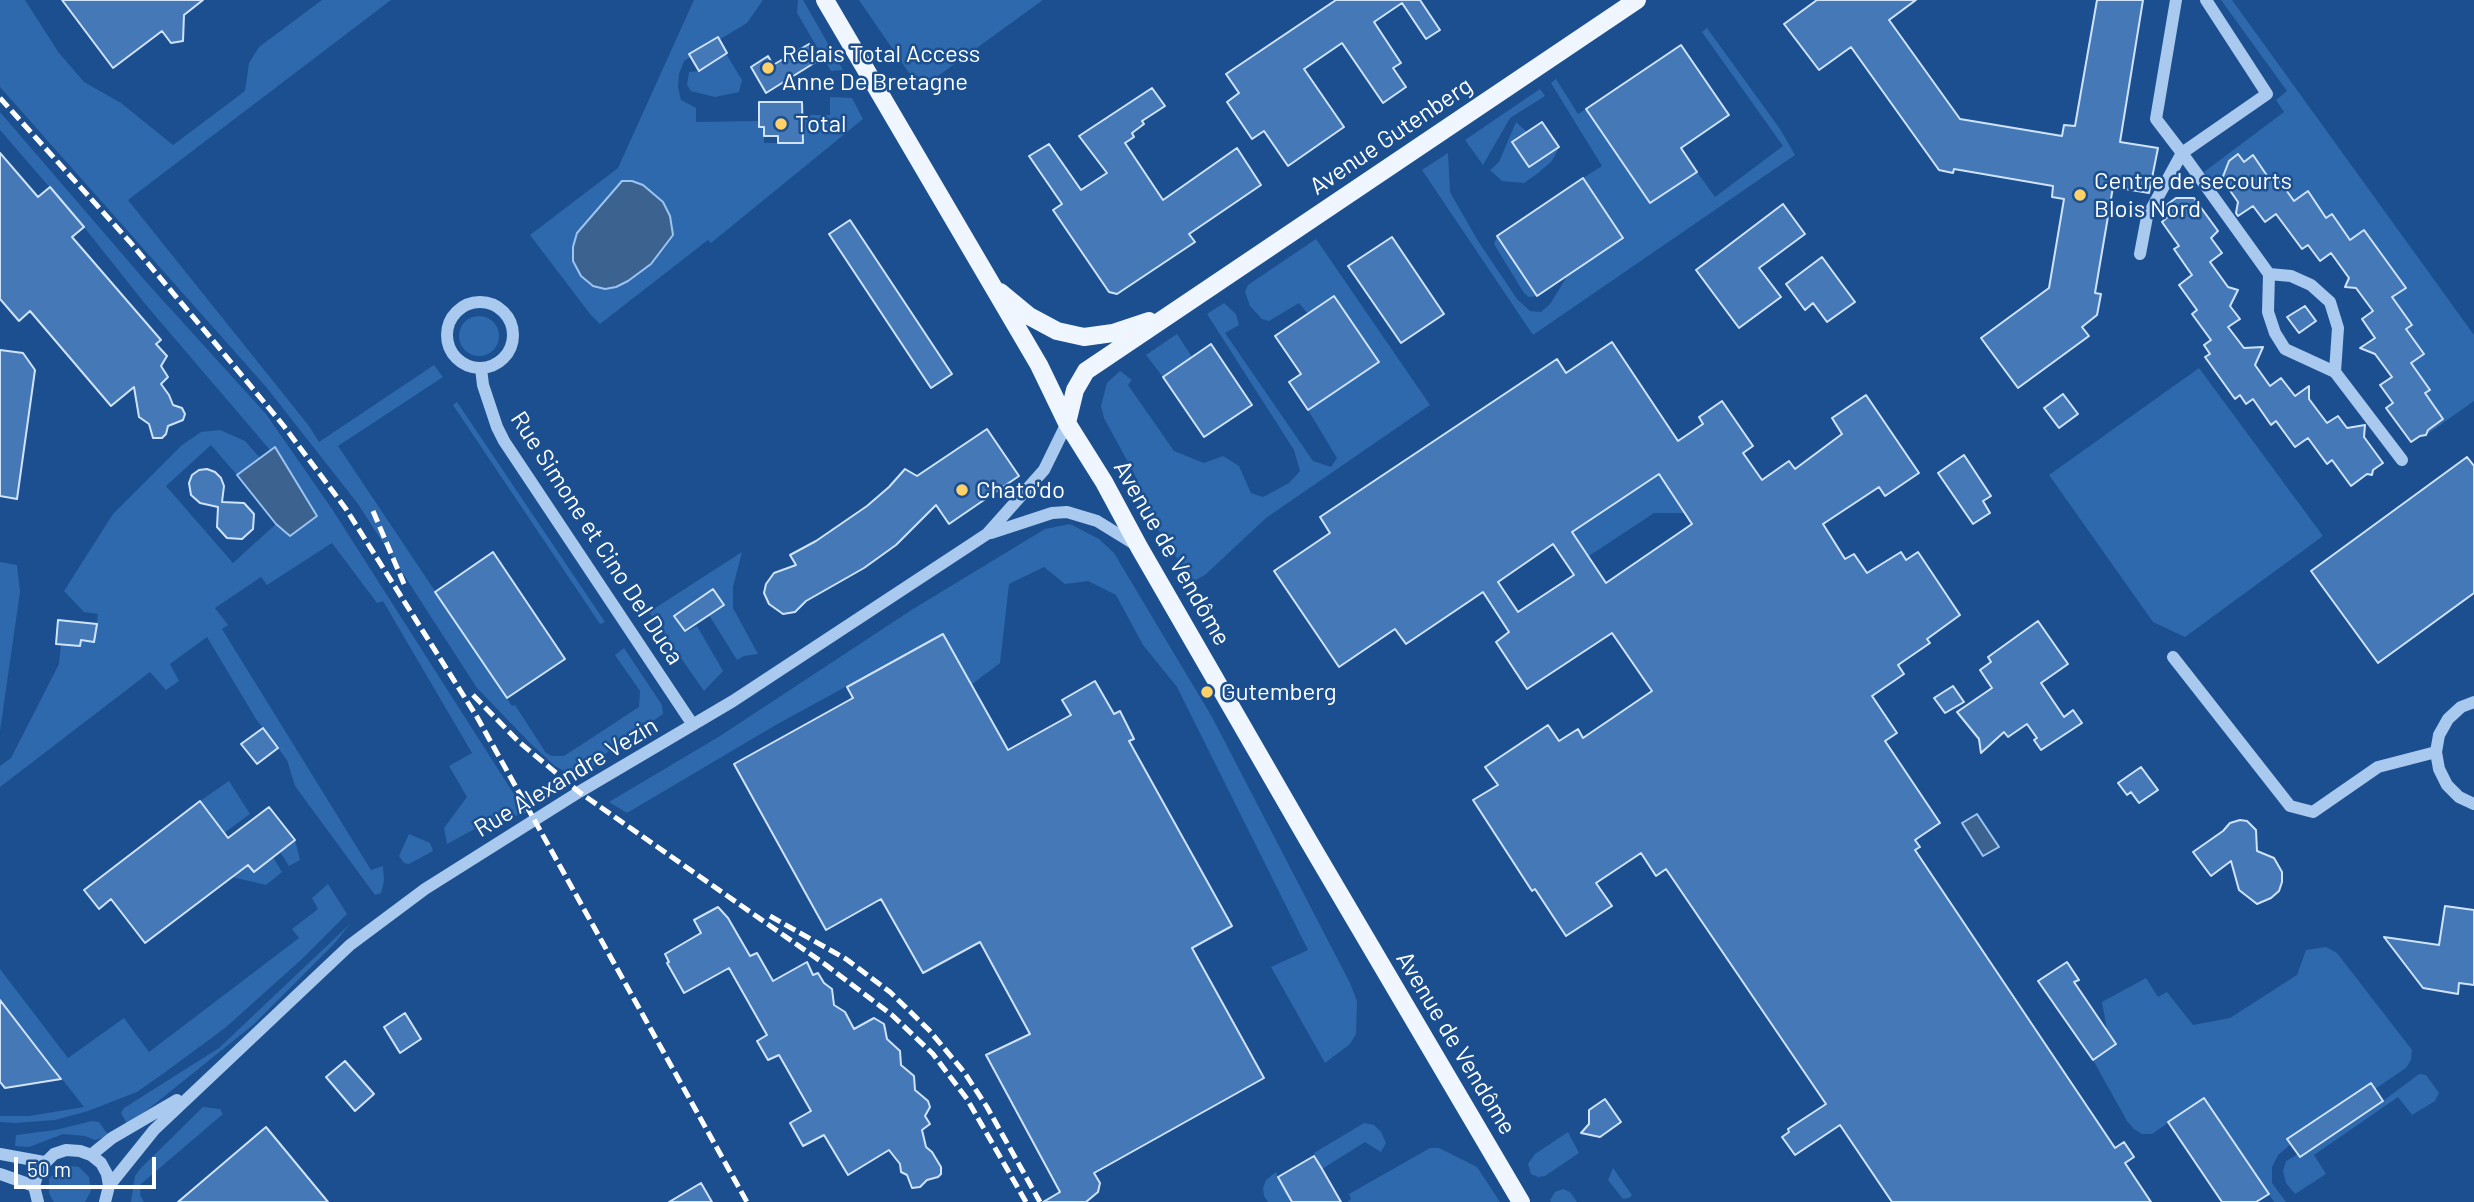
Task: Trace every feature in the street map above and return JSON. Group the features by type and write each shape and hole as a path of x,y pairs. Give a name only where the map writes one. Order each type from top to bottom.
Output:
{"main road":[{"name":"Avenue de Vendôme","path":"825,0 1038,365 1067,423 1104,482 1308,840 1521,1202"},
{"name":"Avenue Gutenberg","path":"1067,423 1075,390 1086,371 1637,0"},
{"name":"Avenue Gutenberg","path":"981,268 998,290 1029,316 1057,331 1084,337 1113,334 1173,313"}],"street":[{"path":"2176,0 2156,119 2269,274 2268,312 2275,333 2285,349 2335,372 2402,460"},
{"path":"2140,254 2147,217 2182,153 2267,94 2206,0"},
{"path":"2269,274 2291,276 2311,285 2330,302 2338,328 2335,372"},
{"path":"487,302 498,307 511,323 513,334 508,354 500,361 481,368 460,362 452,353 446,332 449,321 465,305 487,302"},
{"name":"Rue Simone et Cino Del Duca","path":"481,368 483,385 504,441 693,725"},
{"name":"Rue Alexandre Vezin","path":"109,1186 154,1130 350,945 418,894 579,792 733,701 987,534 1021,499 1044,470 1067,423"},
{"name":"Rue Alexandre Vezin","path":"987,534 1052,513 1067,512 1097,520 1139,547"},
{"path":"2174,657 2290,806 2314,812 2378,767 2436,752"},
{"path":"2474,702 2448,719 2439,734 2436,752 2439,769 2447,785 2459,797 2474,804"},
{"name":"Rue Alexandre Vezin","path":"92,1155 123,1131 193,1092"},
{"path":"38,1202 35,1177 44,1162 54,1154 66,1150 80,1150 101,1163 107,1174 109,1186 105,1202"},
{"path":"0,1154 44,1162"},
{"path":"0,1174 34,1186"}],"shaded area":[{"path":"0,0 25,0 59,53 84,82 121,103 173,145 245,91 249,63 259,47 322,0 391,0 128,200 319,442 434,365 443,377 338,446 546,753 564,756 639,707 640,691 615,655 624,648 662,705 663,714 602,756 593,767 571,775 555,766 530,743 477,688 358,504 267,388 0,87"},
{"path":"694,0 763,0 747,23 684,61 678,87 681,100 696,108 696,122 759,121 759,127 764,127 764,143 802,143 802,115 830,115 830,97 852,98 863,119 711,243 708,240 600,324 530,235 618,168"},
{"path":"798,0 803,0 843,70 831,71 797,13"},
{"path":"859,0 1043,0 920,89"},
{"path":"2221,0 2232,0 2474,335 2474,401 2426,435 2425,393 2430,389 2419,374 2406,367 2406,329 2411,325 2387,301 2406,288 2364,230 2345,244 2343,230 2332,214 2326,218 2308,192 2289,205 2276,177 2270,180 2253,155 2244,162 2238,154 2229,161 2226,168 2229,172 2212,184 2204,172 2284,112 2276,100 2287,91"},
{"path":"1707,28 1780,129 1795,155 1533,335 1422,170 1448,153 1450,192 1478,241 1517,299 1530,311 1541,312 1550,304 1568,275 1622,238 1583,178 1602,166 1551,83 1556,79 1578,114 1586,109 1650,203 1697,172 1715,197 1783,146 1702,32"},
{"path":"725,52 742,80 739,92 715,97 691,91 687,85 689,72 699,71"},
{"path":"1540,89 1545,96 1510,118 1483,165 1465,140"},
{"path":"0,112 148,284 266,414 332,509 526,813 482,825 447,844 444,828 467,797 449,766 472,753 383,601 377,603 332,543 267,585 261,577 215,608 228,625 222,629 371,870 383,866 384,881 381,893 375,895 295,786 287,760 256,719 207,637 170,664 179,681 166,690 150,672 0,787 0,766 11,758 59,664 61,644 79,646 81,640 94,642 98,614 84,612 64,591 113,514 182,445 201,432 220,430 245,441 260,458 237,475 211,445 166,486 233,563 276,524 290,536 275,447 270,450 0,130"},
{"path":"1516,122 1527,132 1512,143 1529,167 1559,147 1552,161 1524,183 1502,181 1490,170 1499,162"},
{"path":"622,181 643,185 663,202 670,216 673,235 651,264 628,281 605,289 593,286 581,276 573,261 573,247 577,233"},
{"path":"1497,236 1537,296 1529,297 1524,293 1494,244"},
{"path":"1316,239 1430,405 1266,518 1205,575 1196,580 1190,578 1151,519 1135,475 1104,418 1101,406 1107,383 1120,371 1132,380 1128,385 1174,451 1204,463 1223,456 1239,466 1251,493 1263,497 1289,483 1300,471 1294,450 1207,314 1224,303 1236,314 1239,325 1225,333 1313,461 1331,467 1337,458 1308,410 1379,362 1334,296 1308,314 1299,303 1269,321 1262,319 1250,306 1245,292 1248,285"},
{"path":"479,316 487,317 493,322 498,328 498,344 493,350 487,355 479,356 471,355 465,350 460,344 459,336 460,328 465,322 471,317"},
{"path":"1177,334 1192,357 1163,377 1146,355"},
{"path":"2199,368 2323,536 2185,637 2153,622 2049,475"},
{"path":"457,402 605,622 600,624 453,405"},
{"path":"275,447 317,516 290,536 276,524 237,475"},
{"path":"1659,474 1685,513 1654,513 1589,556 1572,532"},
{"path":"1070,524 1099,539 1114,553 1212,717 1350,983 1357,1001 1356,1034 1350,1044 1325,1063 1271,967 1308,950 1177,687 1143,645 1116,595 1088,581 1065,584 1044,567 1009,584 1000,663 971,685 942,634 774,726 627,813 609,802 720,736 913,609 1045,529"},
{"path":"742,552 733,587 733,608 758,654 737,660 709,615 724,605 713,589 675,615 686,632 697,626 723,671 704,691 649,612"},
{"path":"0,562 17,565 20,592 0,731"},
{"path":"229,781 250,814 224,833 200,801"},
{"path":"1977,814 1999,847 1983,856 1962,823"},
{"path":"409,834 430,843 433,851 409,864 404,863 399,856"},
{"path":"295,840 300,860 289,866 280,852"},
{"path":"273,857 282,872 266,885 232,877 248,865 254,872"},
{"path":"328,884 347,914 302,959 225,1028 164,1073 137,1092 88,1111 55,1120 0,1122 0,1116 29,1116 84,1107 0,1000 0,969 68,1058 124,1018 149,1052 299,938 292,929 318,909 312,898"},
{"path":"350,924 333,945 253,1025 127,1124 121,1113 124,1108 219,1048"},
{"path":"2326,947 2337,953 2412,1050 2411,1060 2406,1068 2375,1089 2370,1083 2288,1138 2291,1144 2278,1155 2272,1167 2272,1183 2286,1202 2274,1202 2204,1098 2152,1134 2142,1134 2134,1129 2093,1060 2116,1044 2107,1030 2102,1002 2146,978 2158,997 2167,992 2193,1025 2230,1018 2297,975 2306,950"},
{"path":"2419,1074 2426,1075 2439,1093 2435,1101 2412,1115 2398,1097 2314,1155 2326,1174 2295,1194 2286,1183 2283,1171 2286,1161 2298,1154 2300,1157"},
{"path":"203,1107 220,1109 223,1114 141,1184 140,1195 144,1202 131,1202 135,1176 140,1169"},
{"path":"92,1121 99,1122 109,1136 95,1140 63,1134 29,1147 15,1146 16,1135 55,1130"},
{"path":"1364,1123 1374,1125 1381,1132 1386,1143 1381,1152 1365,1142 1322,1169 1314,1153"},
{"path":"1568,1132 1579,1153 1545,1176 1531,1174 1528,1164 1535,1154"},
{"path":"1430,1148 1439,1148 1477,1167 1500,1202 1347,1202 1351,1199 1349,1194"},
{"path":"65,1165 79,1167 89,1177 91,1191 85,1202 54,1202 52,1199 49,1179"},
{"path":"1613,1168 1632,1195 1629,1198 1623,1199 1608,1180"},
{"path":"1276,1172 1292,1202 1268,1202 1264,1196 1266,1180"},
{"path":"1563,1189 1570,1192 1577,1202 1551,1202 1555,1192"}],"building":[{"path":"62,0 203,0 184,15 183,41 171,43 162,31 113,68"},
{"path":"1336,0 1420,0 1440,30 1426,39 1402,3 1374,22 1401,63 1393,68 1406,87 1383,103 1342,43 1304,69 1344,127 1288,166 1264,131 1252,139 1227,102 1239,93 1226,74"},
{"name":"Centre de secourts Blois Nord","path":"1817,0 1916,0 1889,20 1960,119 2062,136 2064,125 2075,126 2097,0 2143,0 2120,142 2158,148 2149,193 2113,187 2095,293 2101,294 2097,315 2082,327 2089,336 2018,388 1981,338 2049,288 2064,199 2052,197 2053,186 1954,169 1953,173 1939,170 1851,47 1819,70 1784,24"},
{"path":"718,37 727,53 699,71 689,54"},
{"path":"809,44 819,60 766,93 751,67 768,56 773,65"},
{"path":"1681,45 1729,115 1681,148 1697,172 1650,203 1586,109"},
{"path":"1152,88 1165,106 1142,121 1144,124 1132,133 1134,137 1125,143 1163,200 1237,148 1261,185 1189,234 1195,242 1117,294 1109,292 1053,210 1062,204 1029,156 1049,144 1081,190 1107,173 1079,136"},
{"name":"Total","path":"759,102 802,102 803,143 778,143 778,136 764,136 764,127 759,127"},
{"path":"1542,122 1559,147 1529,167 1512,142"},
{"path":"0,153 38,197 50,187 84,227 72,237 161,340 156,344 167,356 161,366 168,377 161,384 173,405 182,408 185,414 183,420 168,426 162,438 153,438 149,424 139,417 134,387 111,406 30,311 19,321 0,299"},
{"path":"2238,154 2244,162 2253,155 2270,180 2276,176 2294,201 2308,191 2326,218 2332,214 2350,240 2364,230 2406,288 2392,297 2412,325 2406,329 2424,354 2411,363 2430,390 2425,393 2443,419 2428,430 2426,435 2411,442 2386,408 2393,403 2380,385 2392,377 2375,354 2360,348 2375,338 2362,319 2373,311 2356,288 2345,287 2349,278 2331,253 2320,261 2308,245 2302,249 2276,214 2265,222 2253,206 2238,216 2238,202 2222,179 2229,161"},
{"path":"1583,178 1623,238 1537,296 1497,236"},
{"path":"2176,198 2194,198 2218,231 2211,238 2222,253 2210,262 2228,287 2238,290 2230,306 2240,319 2228,327 2244,348 2263,347 2255,365 2270,386 2281,378 2295,396 2309,386 2309,399 2327,423 2338,416 2347,428 2365,425 2364,437 2383,463 2373,470 2372,475 2367,474 2351,486 2332,460 2327,464 2308,438 2295,447 2276,421 2271,425 2253,399 2246,404 2240,395 2235,399 2205,357 2210,354 2204,345 2211,340 2192,314 2197,310 2179,285 2192,275 2174,249 2179,246 2162,222 2171,214 2165,206"},
{"path":"1783,204 1805,234 1759,268 1781,297 1739,328 1696,270"},
{"path":"850,220 952,374 931,388 829,234"},
{"path":"1392,237 1444,314 1401,343 1348,266"},
{"path":"1822,257 1855,302 1827,322 1813,303 1805,310 1786,284"},
{"path":"1334,296 1379,362 1308,410 1289,382 1301,374 1275,336"},
{"path":"2305,306 2316,321 2299,333 2287,317"},
{"path":"1612,342 1678,441 1703,424 1699,417 1722,401 1753,446 1743,453 1762,480 1789,461 1795,469 1842,434 1832,418 1866,395 1919,473 1885,496 1879,487 1823,524 1845,559 1854,554 1867,573 1901,552 1906,560 1918,552 1960,615 1927,639 1930,643 1898,665 1904,674 1872,696 1897,733 1885,741 1940,823 1915,840 1920,847 1915,850 2115,1148 2124,1142 2134,1157 2125,1163 2151,1202 1892,1202 1840,1125 1795,1155 1782,1137 1789,1132 1788,1129 1826,1104 1666,869 1656,876 1641,853 1596,883 1612,906 1566,936 1535,889 1532,891 1473,800 1498,785 1485,767 1548,725 1559,741 1578,729 1583,738 1652,691 1612,633 1527,689 1496,642 1509,632 1483,592 1406,644 1395,629 1339,667 1274,571 1330,533 1320,517 1557,359 1566,373","holes":["1659,474 1692,524 1606,583 1572,532","1553,544 1574,575 1518,612 1498,582"]},
{"path":"1211,344 1252,405 1204,437 1163,377"},
{"path":"0,350 23,353 35,370 17,499 0,496"},
{"path":"2063,394 2078,414 2059,428 2044,408"},
{"path":"987,429 1019,476 949,524 936,505 896,545 864,568 806,601 795,612 783,614 769,604 764,593 766,584 774,573 796,565 790,555 816,541 867,506 905,469 917,476"},
{"path":"1964,455 1991,496 1983,501 1990,513 1973,524 1938,473"},
{"path":"2467,457 2474,466 2474,593 2378,663 2311,571"},
{"path":"207,469 221,478 224,486 222,502 244,503 254,514 253,529 242,539 227,538 217,527 218,507 200,503 191,495 189,483 192,475"},
{"path":"493,552 565,659 507,698 435,592"},
{"path":"713,589 724,605 685,631 674,616"},
{"path":"58,620 97,624 94,642 81,640 80,646 56,644"},
{"path":"2038,621 2068,664 2041,683 2064,717 2073,710 2082,723 2041,750 2034,740 2037,738 2027,724 2008,737 2004,732 1981,753 1979,739 1957,712 1992,688 1980,670 1991,662 1988,657"},
{"path":"943,634 1008,750 1071,715 1062,700 1095,681 1114,714 1120,711 1134,739 1129,741 1232,926 1192,948 1264,1078 1094,1173 1100,1183 1098,1192 1086,1202 1043,1202 1060,1192 986,1055 1030,1034 980,942 923,973 881,899 826,930 734,764 853,698 847,687"},
{"path":"1953,686 1964,702 1945,713 1934,698"},
{"path":"263,728 278,748 257,764 241,744"},
{"path":"2141,767 2158,790 2139,803 2131,792 2127,795 2118,783"},
{"path":"200,801 228,838 269,807 295,840 254,872 248,865 145,943 111,899 99,909 84,890"},
{"path":"2247,821 2256,830 2257,851 2274,858 2282,872 2279,891 2257,904 2239,890 2231,861 2211,876 2193,852 2230,823"},
{"path":"2445,906 2474,910 2474,985 2459,983 2458,994 2423,988 2384,937 2439,945"},
{"path":"718,907 728,918 750,956 757,953 773,981 807,962 813,975 818,973 832,989 834,1005 845,1012 854,1029 874,1018 884,1024 887,1039 900,1051 901,1065 914,1076 915,1090 928,1101 930,1107 925,1116 930,1124 922,1130 926,1147 941,1167 938,1177 927,1180 920,1187 912,1188 907,1175 901,1172 900,1164 889,1150 848,1175 824,1135 803,1146 790,1123 811,1111 779,1055 768,1060 757,1041 767,1035 729,968 684,993 667,963 669,962 665,954 701,933 694,920"},
{"path":"2067,962 2079,980 2074,982 2116,1044 2093,1060 2038,981"},
{"path":"0,1000 61,1079 5,1088 0,1082"},
{"path":"405,1013 421,1039 400,1053 384,1027"},
{"path":"345,1061 374,1094 355,1111 326,1077"},
{"path":"2371,1083 2383,1101 2300,1157 2287,1139"},
{"path":"2204,1098 2269,1194 2256,1202 2222,1202 2168,1122"},
{"path":"1605,1099 1621,1122 1600,1137 1581,1133 1589,1124 1589,1110"},
{"path":"266,1127 328,1202 178,1202"},
{"path":"1314,1156 1341,1202 1292,1202 1278,1177"},
{"path":"701,1183 712,1202 669,1202"}],"railway":[{"path":"0,98 130,242 210,337 283,425 346,509 477,717 747,1202"},
{"path":"373,511 404,584"},
{"path":"473,695 519,742 579,792 826,965 892,1015 933,1054 967,1099 1026,1202"},
{"path":"770,916 846,959 890,992 929,1030 964,1072 987,1107 1040,1202"}],"place":[{"name":"Relais Total Access Anne De Bretagne","path":"768,68"},
{"name":"Total","path":"781,124"},
{"name":"Centre de secourts Blois Nord","path":"2080,195"},
{"name":"Chato'do","path":"962,490"},
{"name":"Gutemberg","path":"1207,692"}]}
